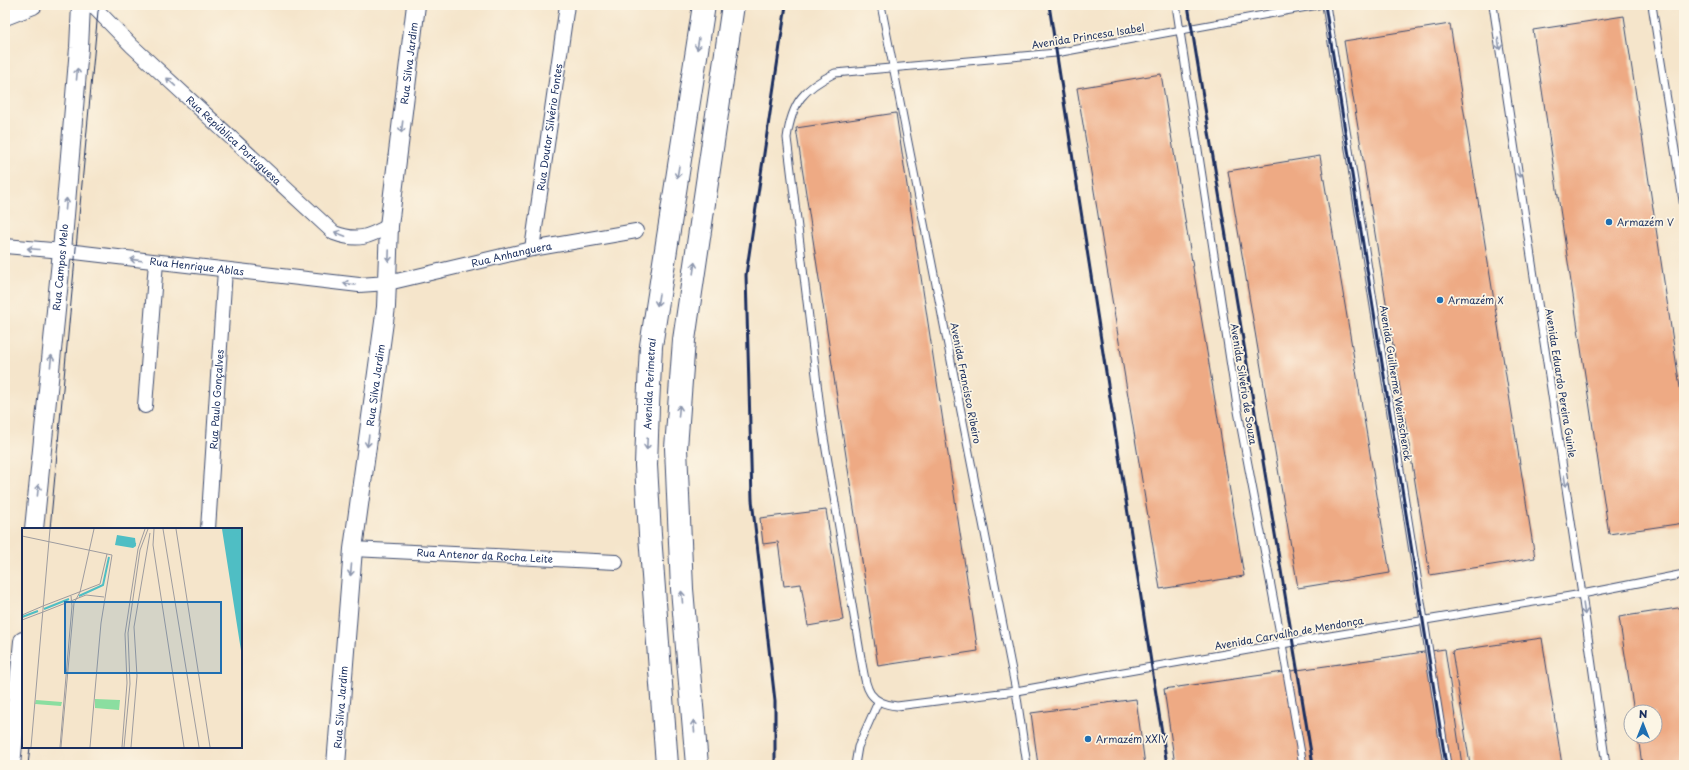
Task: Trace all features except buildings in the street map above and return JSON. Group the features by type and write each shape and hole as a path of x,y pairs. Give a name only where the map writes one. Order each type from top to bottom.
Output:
{"main road":[{"name":"Avenida Perimetral","path":"667,765 646,465 648,406 651,346 704,5"},
{"path":"697,765 682,589 676,448 684,340 733,5"}],"street":[{"path":"5,16 33,5"},
{"path":"81,13 92,5"},
{"name":"Rua República Portuguesa","path":"92,5 132,46 334,233 355,238 368,237 390,226"},
{"name":"Rua Silva Jardim","path":"336,765 353,550 388,283 390,226 416,5"},
{"name":"Rua Doutor Silvério Fontes","path":"532,249 567,5"},
{"name":"Rua Campos Melo","path":"34,528 62,251 81,13"},
{"name":"Rua Anhanguera","path":"388,283 532,249 636,231"},
{"name":"Rua Henrique Ablas","path":"5,246 62,251 359,285 388,283"},
{"path":"145,406 156,262"},
{"name":"Rua Paulo Gonçalves","path":"208,528 225,270"},
{"name":"Rua Antenor da Rocha Leite","path":"353,550 616,562"},
{"path":"11,765 22,651"}],"lane":[{"name":"Avenida Francisco Ribeiro","path":"881,5 1016,691 1027,765"},
{"name":"Avenida Silvério de Souza","path":"1176,5 1236,406 1282,644 1303,765"},
{"name":"Avenida Princesa Isabel","path":"878,702 871,696 866,684 823,432 787,138 790,118 800,98 818,82 835,74 1056,53 1318,5"},
{"name":"Avenida Guilherme Weimschenck","path":"1326,5 1447,765"},
{"name":"Avenida Eduardo Pereira Guinle","path":"1493,5 1582,594 1606,765"},
{"path":"1652,5 1684,208"},
{"name":"Avenida Carvalho de Mendonça","path":"878,702 897,706 1016,691 1282,644 1582,594 1684,574"},
{"path":"855,765 858,747 878,702"}],"tram line":[{"path":"50,528 98,11 102,5"},
{"path":"28,765 30,748"}],"railway":[{"path":"775,765 775,701 752,500 746,275 786,5"},
{"path":"1049,5 1167,765"},
{"path":"1188,5 1313,765"},
{"path":"1325,5 1446,765"}],"place":[{"name":"Armazém V","path":"1609,222"},
{"name":"Armazém X","path":"1440,300"},
{"name":"Armazém XXIV","path":"1088,739"}]}
